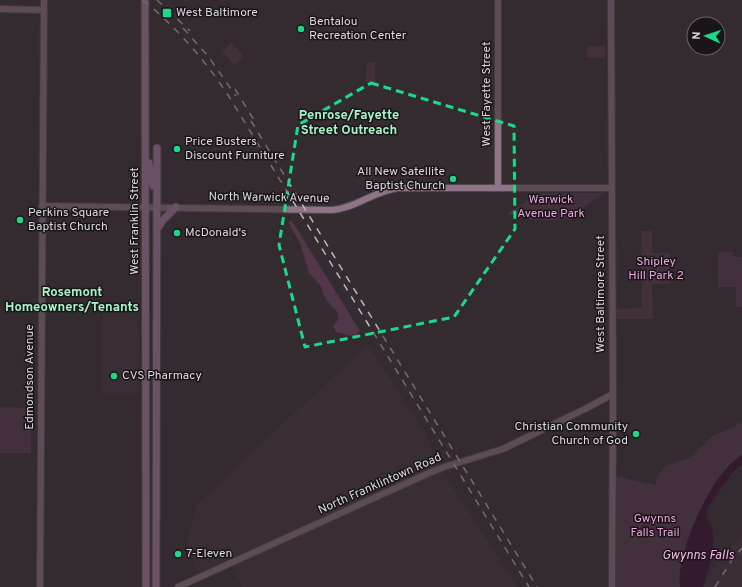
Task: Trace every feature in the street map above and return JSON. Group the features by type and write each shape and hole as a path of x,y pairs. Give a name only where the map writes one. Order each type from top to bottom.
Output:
{"main road":[{"name":"West Franklin Street","path":"145,0 146,587"},
{"name":"West Franklin Street","path":"156,587 157,148"},
{"path":"146,155 150,167 156,207"},
{"path":"156,230 163,220 176,207"}],"street":[{"name":"Edmondson Avenue","path":"40,587 44,0"},
{"name":"West Fayette Street","path":"498,0 498,188"},
{"name":"West Baltimore Street","path":"611,0 613,394 612,587"},
{"path":"0,9 44,10"},
{"name":"North Warwick Avenue","path":"42,206 332,210 347,207 384,190 398,188 612,188"},
{"name":"North Franklintown Road","path":"178,587 429,473 503,449 613,394"}],"highlighted area":[{"path":"371,83 514,126 515,229 454,317 305,347 279,245 298,125"}],"shaded area":[{"path":"103,312 138,312 138,395 102,395"},
{"path":"368,345 425,433 436,460 445,476 517,587 242,587 230,559 198,572 187,547 197,504"},
{"path":"742,534 742,587 703,587 719,560"}],"green space":[{"path":"232,43 244,57 234,65 222,51"},
{"path":"587,46 605,46 605,58 587,57"},
{"path":"367,62 375,62 375,82 366,82"},
{"name":"Warwick Avenue Park","path":"537,193 604,193 577,212 560,219 546,221 508,214"},
{"path":"292,221 360,331 355,337 336,332 333,326 339,318 337,311 331,306 324,296 321,286 309,273 300,243 288,222"},
{"name":"Shipley Hill Park 2","path":"641,231 652,231 652,253 670,253 671,284 652,284 653,319 617,319 617,309 642,308"},
{"name":"Shipley Hill Park 2","path":"722,252 733,252 733,257 742,257 742,307 736,307 736,287 718,287 718,254"},
{"path":"0,407 31,408 31,453 0,453"},
{"name":"Gwynns Falls Trail","path":"742,423 742,461 709,499 688,587 616,587 616,476 656,485 657,477 665,467 672,463 689,458 714,435"}],"water":[{"name":"Gwynns Falls","path":"742,455 742,464 733,472 708,507 707,516 713,531 713,549 710,566 703,587 680,587 680,572 683,554 698,515 719,478 731,464"}],"railway":[{"path":"143,0 189,44 228,95 529,587"},
{"path":"157,0 190,31"},
{"path":"183,28 208,56 236,96"},
{"path":"235,89 257,125"},
{"path":"251,121 537,587"},
{"path":"715,587 732,560 742,548"}],"place":[{"name":"West Baltimore","path":"167,13"},
{"name":"Bentalou Recreation Center","path":"301,29"},
{"name":"Price Busters Discount Furniture","path":"177,149"},
{"name":"All New Satellite Baptist Church","path":"453,179"},
{"name":"Perkins Square Baptist Church","path":"20,220"},
{"name":"McDonald's","path":"177,233"},
{"name":"CVS Pharmacy","path":"114,376"},
{"name":"Christian Community Church of God","path":"636,434"},
{"name":"7-Eleven","path":"178,554"}],"district":[{"name":"Penrose/Fayette Street Outreach","path":"349,124"},
{"name":"Rosemont Homeowners/Tenants","path":"72,300"}]}
